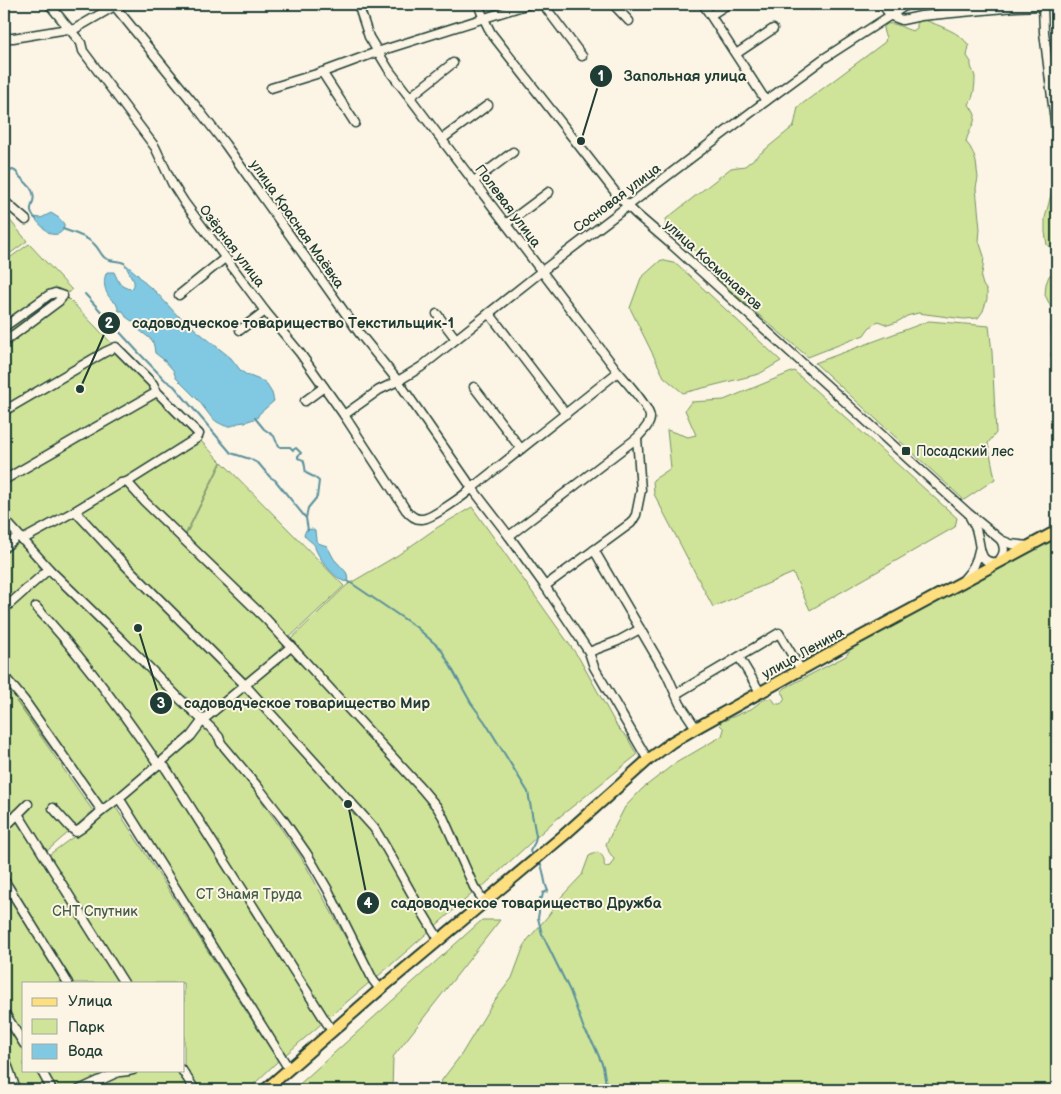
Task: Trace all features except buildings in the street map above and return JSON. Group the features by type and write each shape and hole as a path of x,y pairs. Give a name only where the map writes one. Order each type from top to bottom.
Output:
{"main road":[{"name":"улица Ленина","path":"265,1090 380,989 578,822 648,760 672,742 1057,530"}],"street":[{"name":"Озёрная улица","path":"49,4 81,43 83,51 155,147 172,183 184,202 265,311 300,353 344,415 406,510 413,517 422,519 466,494 472,488"},
{"path":"4,38 68,29 73,30 116,4"},
{"name":"улица Красная Маёвка","path":"116,4 225,144 360,334 398,381 472,488 545,586 589,652 594,667 648,760"},
{"name":"Полевая улица","path":"358,4 369,38 377,52 648,410 651,416 649,423 637,438"},
{"name":"улица Космонавтов","path":"478,4 491,33 619,197 968,514 1001,540"},
{"path":"271,88 529,4"},
{"path":"542,4 582,56"},
{"path":"613,4 629,21"},
{"path":"703,4 766,101"},
{"path":"711,15 728,4"},
{"path":"882,4 891,16 902,20 921,16 1015,6 1043,6 1044,32 1057,138"},
{"name":"Сосновая улица","path":"344,415 379,390 421,367 542,271 766,101 823,59 908,4"},
{"path":"736,54 772,30"},
{"path":"410,97 453,63"},
{"path":"322,72 355,123"},
{"path":"442,139 488,105"},
{"path":"474,181 513,152"},
{"path":"506,224 549,192"},
{"path":"4,200 26,220"},
{"path":"179,295 225,258"},
{"path":"4,327 49,295 55,292 63,296 4,342"},
{"path":"240,330 265,311"},
{"path":"489,313 566,414"},
{"path":"437,314 456,338"},
{"path":"4,411 116,347 199,434 197,438 127,482 115,486 75,511 4,548"},
{"path":"472,488 618,372"},
{"path":"305,400 324,387"},
{"path":"474,388 521,449"},
{"path":"4,480 157,392"},
{"path":"509,536 637,438"},
{"path":"545,586 631,523 636,515 640,490 637,438"},
{"path":"127,482 144,502 292,646 422,789 443,817 474,887 484,901"},
{"path":"75,511 245,685 374,828 439,939"},
{"path":"968,514 977,530 981,552 987,562 998,562 1003,556 1004,551 1001,540"},
{"path":"4,519 48,569 212,728 221,743 258,787 307,854 328,890 373,980 380,989"},
{"path":"1001,540 1011,544 1028,546"},
{"path":"961,582 972,571 978,559 980,543"},
{"path":"594,550 667,675 680,704 696,728"},
{"path":"4,609 48,569"},
{"path":"36,608 57,630 113,699 156,760 165,766 332,1032"},
{"path":"589,652 640,630"},
{"path":"676,694 779,633 801,670"},
{"path":"53,808 70,828 76,832 82,828 191,736 203,720 292,646"},
{"path":"739,657 760,692"},
{"path":"4,676 24,700 102,811"},
{"path":"119,798 289,1069"},
{"path":"4,828 28,804"},
{"path":"18,814 123,982"},
{"path":"4,880 67,982"},
{"path":"4,1012 22,1041"},
{"path":"4,1055 16,1090"},
{"path":"41,1072 52,1090"},
{"path":"79,1090 119,1072"},
{"path":"183,1072 195,1090"}],"green space":[{"path":"925,20 955,33 969,46 967,56 971,62 975,77 974,91 969,104 975,118 966,142 976,162 978,178 976,188 980,229 979,241 984,256 981,278 987,291 987,299 983,311 978,318 964,319 918,313 888,325 878,321 864,335 808,357 711,274 680,229 672,232 665,227 666,219 731,168 745,166 794,126 798,107 885,42 886,37 883,28 887,24 894,24 913,31 917,28 917,21"},
{"path":"1057,176 1057,254 1053,248 1047,245 1045,218"},
{"path":"4,213 27,241 4,258"},
{"path":"29,244 72,290 4,340 4,262"},
{"path":"661,260 677,264 781,361 759,374 683,393 664,377 630,308 641,278"},
{"path":"1057,268 1057,379 1051,355 1052,309 1045,295 1049,276"},
{"name":"СНТ Спутник","path":"68,298 202,437 199,439 221,462 184,537 222,462 344,586 289,638 206,559 289,645 220,703 179,742 98,812 16,701 93,811 47,851 13,811 12,815 42,860 115,806 278,1061 248,1090 20,1090 4,1044 4,611 48,573 4,523 4,341"},
{"path":"929,321 989,326 996,433 988,443 995,479 964,500 815,363"},
{"path":"794,371 957,518 955,527 810,610 793,573 713,607 654,494 653,480 671,468 667,430 688,437 696,435 685,410 691,402 724,400"},
{"path":"472,507 579,658 618,728 627,737 637,755 553,822 480,889 445,814 423,783 290,640 347,585 398,555 438,527"},
{"path":"4,525 42,570 4,604"},
{"path":"1048,541 1053,542 1057,547 1057,1090 438,1090 442,1080 461,1055 492,1004 512,978 525,943 562,896 582,875 589,856 597,852 603,857 604,865 606,867 610,866 614,859 606,844 625,807 642,789 674,764 722,736 724,729 720,725 721,722 751,709 763,700 771,698 775,703 780,704 783,702 784,694 782,694 782,691 785,688 846,656 852,647"},
{"path":"293,652 438,815 473,893 376,978 304,855 206,719"},
{"name":"СТ Знамя Труда","path":"205,720 301,857 370,982 284,1056 208,950 116,802"},
{"path":"482,920 500,920 393,1057 392,1090 293,1090"}],"water":[{"path":"51,213 64,224 64,229 59,234 49,233 34,217 41,218"},
{"path":"124,263 156,292 177,315 187,321 231,358 241,371 265,382 272,393 274,401 257,418 232,426 225,426 211,417 198,400 176,378 173,370 155,353 152,340 126,317 123,311 119,311 116,303 107,294 104,280 107,272 114,272 120,284 124,287 131,289 134,286 134,281"},
{"path":"312,529 315,531 318,543 327,546 334,559 346,572 349,579 346,582 338,578 329,569 318,554 315,546 304,535 306,530"}],"waterway":[{"path":"4,170 7,172 10,170 16,171 31,188 34,197 31,212 36,219"},
{"path":"63,229 89,240 105,258 124,263"},
{"path":"85,294 165,380 174,386 231,453 259,464 275,480 305,517"},
{"path":"255,418 264,429 274,436 280,447 290,447 293,450 296,448 301,453 298,458 304,461 306,473 319,481 317,497 308,508 306,518 308,530"},
{"path":"348,581 416,627 441,649 471,703 485,722 528,792 536,836 530,851 532,856"},
{"path":"539,861 548,891 543,893 538,905 538,918 542,934 570,991 584,1029 594,1045 603,1066 607,1090"}],"place":[{"name":"Запольная улица","path":"581,141"},
{"name":"садоводческое товарищество Текстильщик-1","path":"80,389"},
{"name":"Посадский лес","path":"906,451"},
{"name":"садоводческое товарищество Мир","path":"138,628"},
{"name":"садоводческое товарищество Дружба","path":"348,804"}]}
